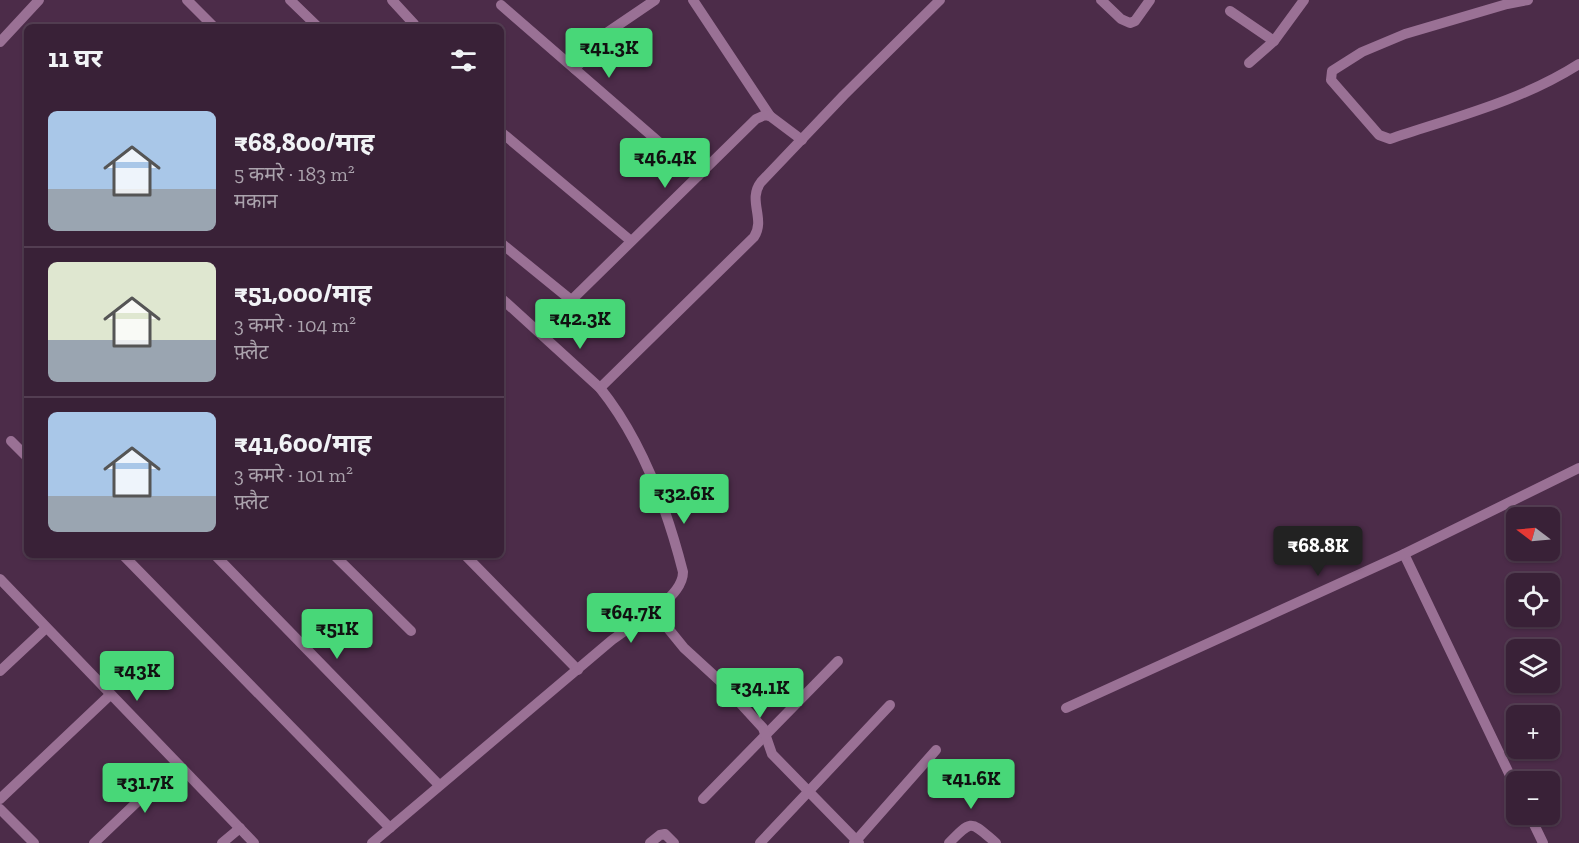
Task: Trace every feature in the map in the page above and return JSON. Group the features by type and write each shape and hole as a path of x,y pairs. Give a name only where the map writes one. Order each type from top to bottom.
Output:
{"street":[{"path":"0,42 39,0"},
{"path":"187,0 211,24"},
{"path":"290,0 315,24"},
{"path":"392,0 414,24"},
{"path":"575,69 608,32 655,0"},
{"path":"693,0 770,116 802,140"},
{"path":"600,388 754,237 759,230 755,204 756,188 844,95 940,0"},
{"path":"1101,0 1122,19 1130,23 1136,21 1150,0"},
{"path":"1249,63 1274,41 1304,0"},
{"path":"1528,0 1507,4 1374,46 1332,71 1331,80 1379,135 1390,139 1500,104 1562,75 1579,64"},
{"path":"501,5 698,176"},
{"path":"1230,11 1274,41"},
{"path":"539,332 756,119 765,115 770,116"},
{"path":"504,135 631,241"},
{"path":"504,245 571,300"},
{"path":"504,301 600,388 626,429 650,476 663,506 683,572 683,580 679,586 653,614"},
{"path":"11,441 24,455"},
{"path":"1066,708 1404,554 1579,468"},
{"path":"1404,554 1508,771"},
{"path":"126,558 390,828"},
{"path":"218,558 439,785"},
{"path":"337,558 411,631"},
{"path":"468,558 578,670"},
{"path":"0,579 254,843"},
{"path":"372,843 640,618 650,613 658,616 684,648 720,681 763,728 772,754 857,842 936,750"},
{"path":"0,671 46,628"},
{"path":"703,799 838,661"},
{"path":"0,799 110,694"},
{"path":"760,843 891,705"},
{"path":"94,843 177,764"},
{"path":"0,809 34,843"},
{"path":"950,843 970,824 978,827 996,843"},
{"path":"1534,825 1543,843"},
{"path":"222,843 240,828"},
{"path":"650,843 664,834 674,843"}]}
